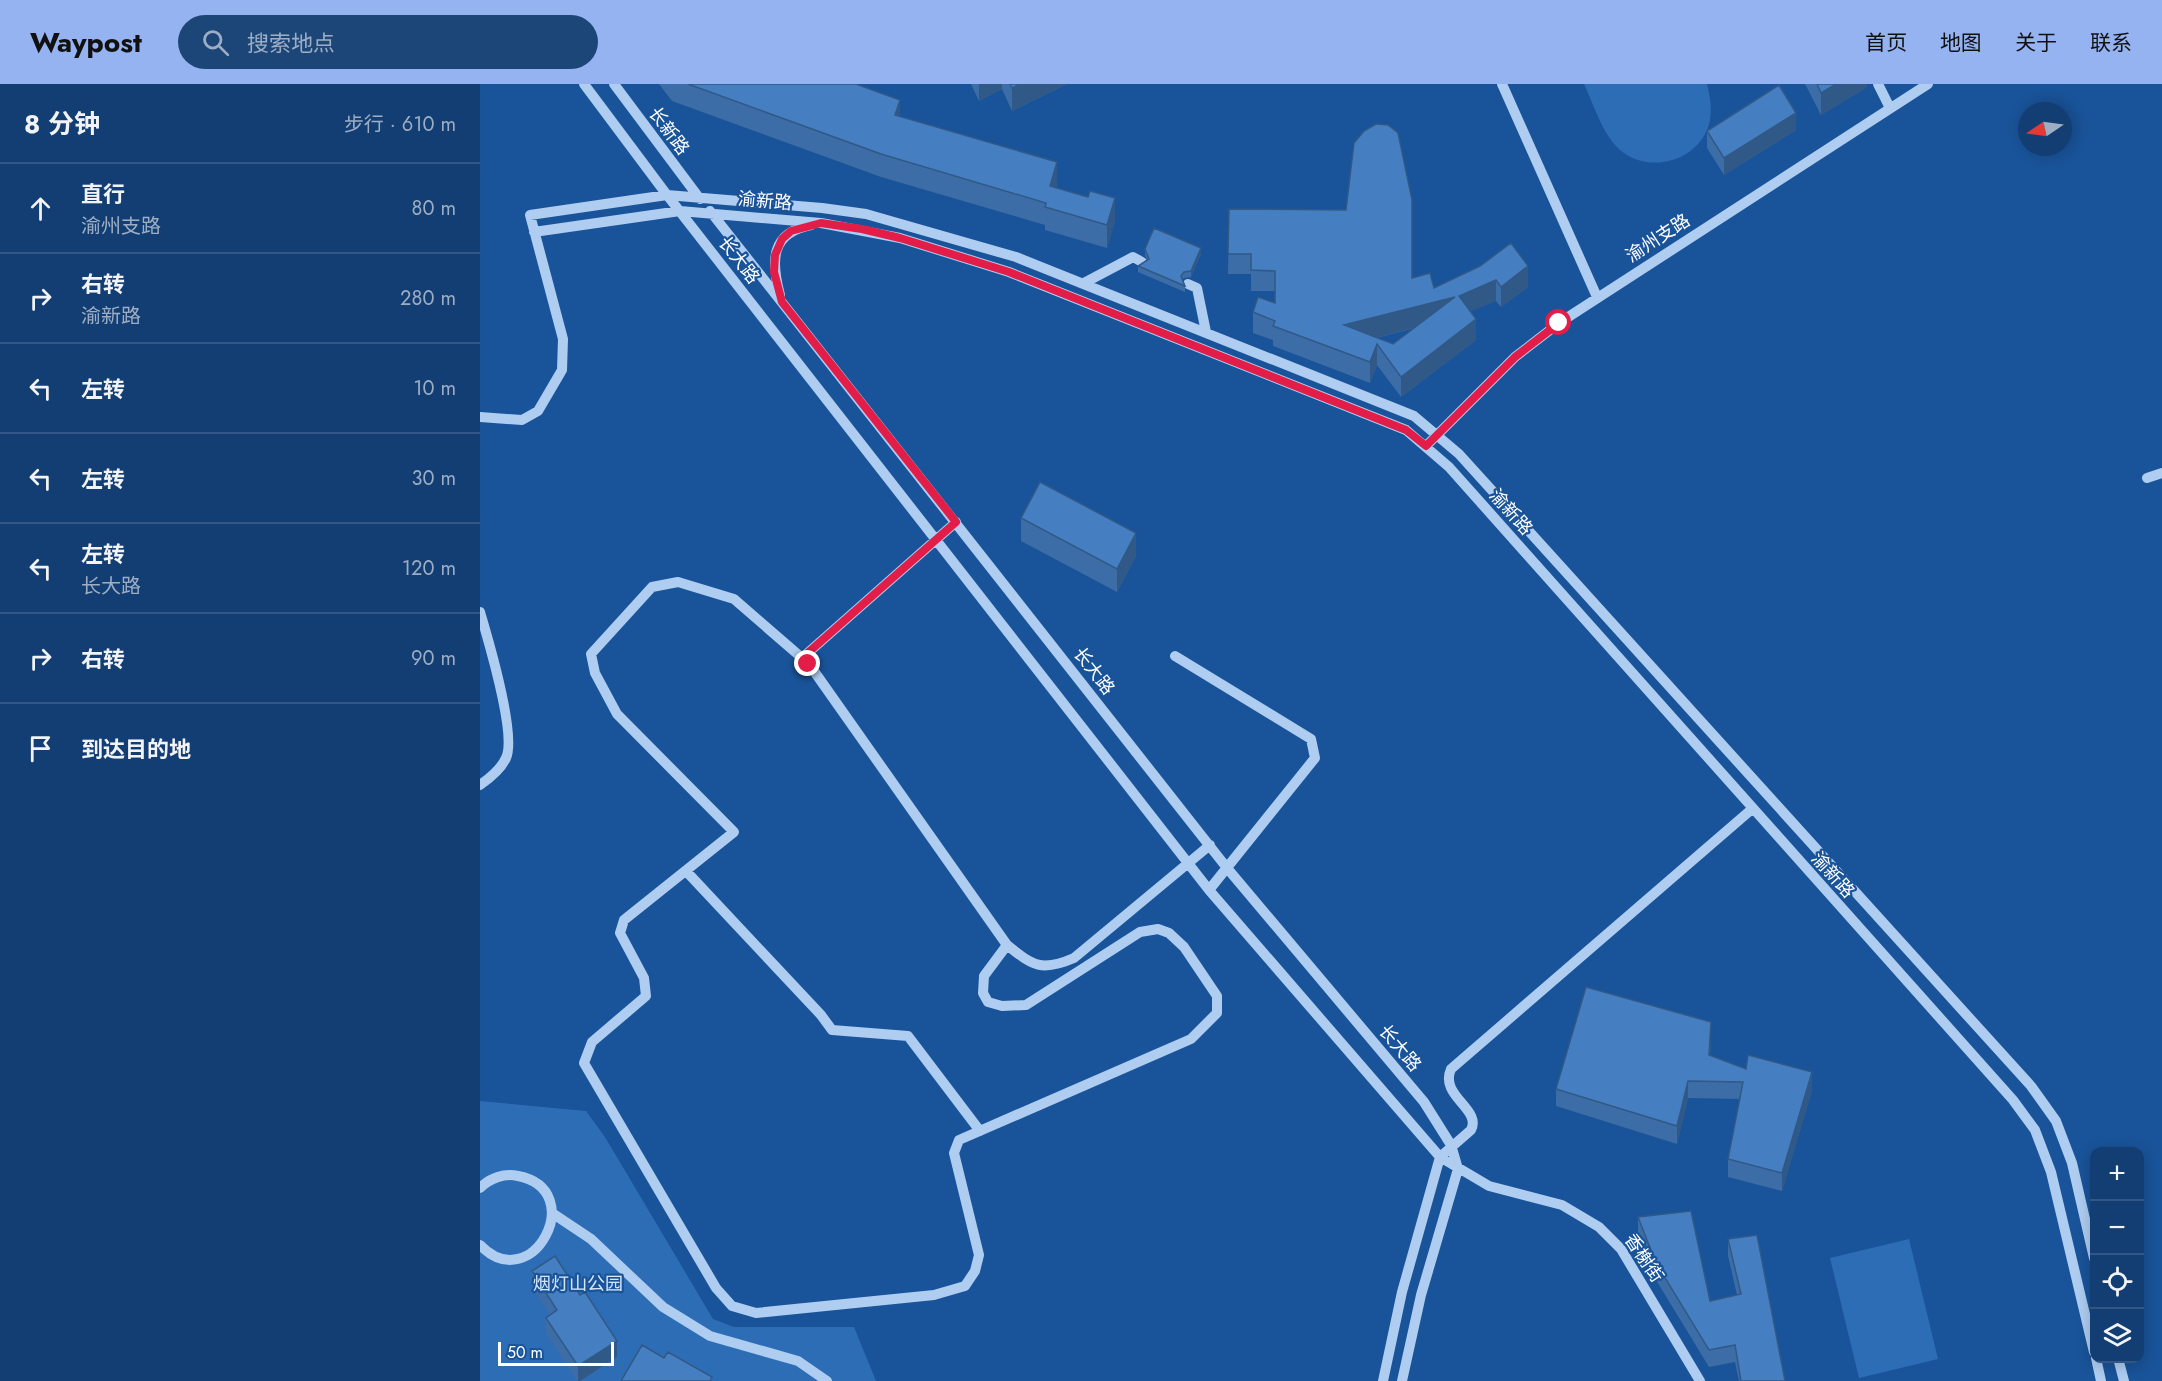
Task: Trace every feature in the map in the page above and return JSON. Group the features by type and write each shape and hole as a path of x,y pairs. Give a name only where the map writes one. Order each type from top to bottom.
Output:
{"street":[{"path":"585,84 667,195"},
{"name":"长新路","path":"614,84 698,197"},
{"path":"1502,84 1597,297"},
{"path":"1878,84 1890,108"},
{"name":"渝州支路","path":"1426,446 1515,357 1597,297 1928,84"},
{"name":"渝新路","path":"2090,1335 2051,1172 2035,1130 2013,1100 1449,467 1406,430 1009,272 900,238 821,223 680,211 534,231 530,215 667,195 866,214 1016,257 1414,416 1459,454 2031,1086 2056,1121 2072,1163 2093,1255"},
{"name":"长大路","path":"667,195 1187,863 1440,1157"},
{"name":"长大路","path":"698,197 1227,868 1424,1102 1451,1145 1458,1169"},
{"path":"782,302 774,272 775,255 782,239 791,231 821,223"},
{"path":"480,417 522,420 538,411 562,370 563,339 534,231"},
{"path":"1084,283 1133,257 1142,262"},
{"path":"1188,284 1197,288 1206,332"},
{"path":"2147,478 2162,473"},
{"path":"802,658 956,522"},
{"path":"1007,945 984,976 983,993 988,1002 1002,1006 1026,1005 1140,932 1158,929 1169,933 1184,947 1217,996 1217,1013 1191,1039 959,1140 954,1153 979,1255 975,1271 965,1286 934,1295 756,1313 732,1306 716,1288 584,1063 592,1042 646,996 644,978 620,933 624,920 734,832 617,714 595,673 591,654 652,587 678,582 734,599 802,658 1007,945 1032,965 1055,966 1074,958 1209,845"},
{"path":"480,612 498,682 508,741 507,757 489,779 480,785"},
{"path":"1175,656 1311,739 1315,758 1209,890"},
{"path":"1383,1381 1402,1292 1440,1157 1474,1125 1473,1118 1448,1085 1447,1078 1451,1069 1752,809"},
{"path":"686,871 821,1015 832,1030 908,1036 980,1131"},
{"name":"香榭街","path":"1440,1157 1489,1186 1562,1205 1599,1227 1621,1249 1700,1381"},
{"path":"1402,1381 1421,1295 1458,1169"},
{"path":"480,1188 501,1176 521,1176 530,1180 545,1194 552,1213 549,1233 544,1241 529,1254 520,1258 500,1258 480,1245"},
{"path":"552,1213 591,1239 663,1307 710,1336 798,1361 827,1381"},
{"path":"2097,1363 2101,1381"},
{"path":"2119,1363 2124,1381"}],"green space":[{"path":"1584,84 1707,84 1710,120 1705,134 1696,146 1685,154 1672,160 1644,162 1631,157 1613,142 1603,127"},
{"name":"烟灯山公园","path":"480,1101 586,1111 605,1137 713,1319 734,1327 854,1327 876,1381 480,1381"},
{"path":"1909,1239 1938,1359 1859,1378 1830,1258"}],"building":[{"path":"688,84 856,84 900,100 895,115 1057,162 1050,186 1088,197 1090,191 1115,198 1107,225 1045,207 1046,203 881,154"},
{"path":"1817,84 1836,84 1821,93"},
{"path":"1779,85 1796,113 1724,158 1707,131"},
{"path":"1376,124 1388,125 1398,133 1412,200 1412,278 1430,273 1434,288 1480,266 1511,243 1528,266 1501,287 1496,280 1459,296 1476,319 1401,377 1377,344 1370,362 1273,326 1275,321 1253,312 1258,297 1275,303 1275,271 1251,270 1251,254 1228,254 1229,209 1346,210 1354,143 1364,131","holes":["1455,297 1393,344 1344,325"]},
{"path":"1154,228 1201,248 1191,271 1184,272 1181,276 1185,286 1138,266 1149,259 1145,249"},
{"path":"1040,482 1136,533 1117,569 1021,518"},
{"path":"1586,987 1711,1022 1709,1055 1746,1069 1748,1055 1812,1072 1782,1173 1728,1159 1743,1082 1688,1081 1677,1126 1556,1089"},
{"path":"1691,1211 1710,1301 1741,1294 1728,1239 1757,1235 1785,1381 1741,1381 1735,1345 1709,1350 1656,1263 1638,1217"},
{"path":"555,1256 580,1295 585,1292 617,1341 578,1366 546,1318 557,1310 532,1271"},
{"path":"642,1345 664,1358 668,1352 712,1377 710,1381 621,1381"}],"route":[{"path":"808,664 802,658 956,522 782,302 774,272 775,255 782,239 791,231 821,223 862,229 900,238 1009,272 1406,430 1426,446 1515,357 1559,323"}]}
